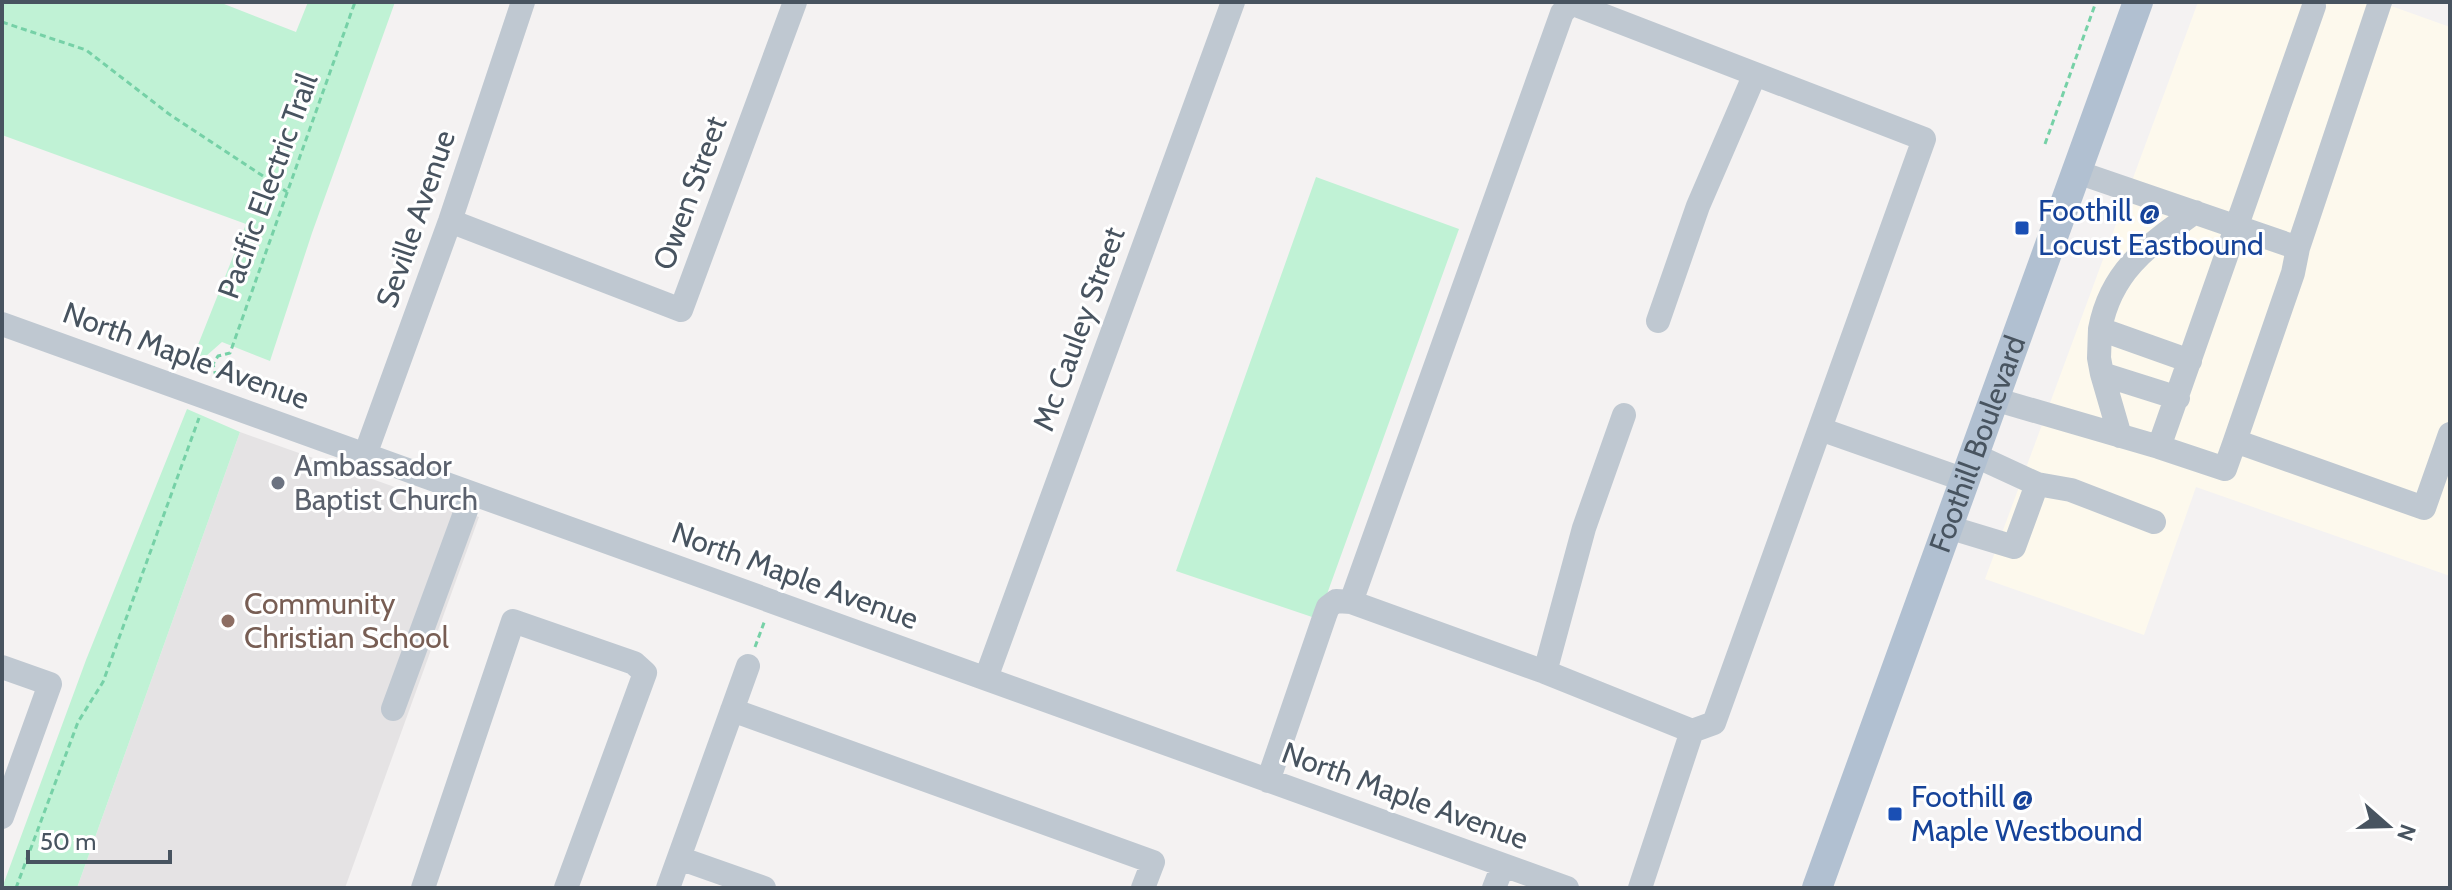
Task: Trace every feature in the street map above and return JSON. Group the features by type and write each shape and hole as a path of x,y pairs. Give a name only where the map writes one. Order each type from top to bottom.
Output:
{"main road":[{"name":"Foothill Boulevard","path":"1817,888 2138,2"}],"street":[{"name":"Seville Avenue","path":"365,455 450,221 523,2"},
{"name":"Owen Street","path":"450,221 681,310 795,2"},
{"name":"Mc Cauley Street","path":"986,678 1233,2"},
{"path":"1994,399 2225,469 2293,273 2298,248 2380,2"},
{"path":"1268,781 1328,607 1336,601 1351,602 1545,672 1692,731 1714,723 1924,139 1571,3 1562,13 1351,602"},
{"path":"2159,447 2314,6"},
{"path":"1658,321 1698,206 1755,74"},
{"path":"2077,172 2298,248"},
{"path":"2120,436 2099,358 2104,310 2119,278 2145,247 2195,212"},
{"name":"North Maple Avenue","path":"2,324 1268,781 1509,878 1567,888"},
{"path":"2100,329 2190,361"},
{"path":"2102,374 2178,398"},
{"path":"1545,672 1584,528 1624,415"},
{"path":"1820,429 1969,468 2071,490 2154,522"},
{"path":"2235,441 2424,508 2450,434"},
{"path":"1948,527 2014,547 2037,484"},
{"path":"393,709 472,494"},
{"path":"423,888 513,621 634,663 645,673 566,888"},
{"path":"668,888 748,666"},
{"path":"2,667 50,684 2,817"},
{"path":"732,710 1153,862 1143,888"},
{"path":"1640,888 1692,731"},
{"path":"679,858 764,888"}],"path":[{"name":"Pacific Electric Trail","path":"216,376 213,364 218,356 230,353 355,2"},
{"path":"2045,144 2096,2"},
{"path":"2,22 86,50 169,114 287,192"},
{"path":"16,888 78,722 103,682 201,410"},
{"path":"748,666 767,617"}],"shaded area":[{"path":"2198,2 2380,2 2450,27 2450,576 2196,487 2144,635 1985,579"},
{"path":"240,432 479,517 345,888 77,888"}],"green space":[{"path":"2,2 219,2 296,32 308,2 395,2 312,233 270,361 222,342 205,357 194,355 246,224 2,135"},
{"path":"1316,177 1459,229 1318,619 1176,571"},
{"path":"187,409 240,432 77,888 2,888 86,660"}],"place":[{"name":"Foothill @ Locust Eastbound","path":"2022,228"},
{"name":"Ambassador Baptist Church","path":"278,483"},
{"name":"Community Christian School","path":"228,621"},
{"name":"Foothill @ Maple Westbound","path":"1895,814"}]}
